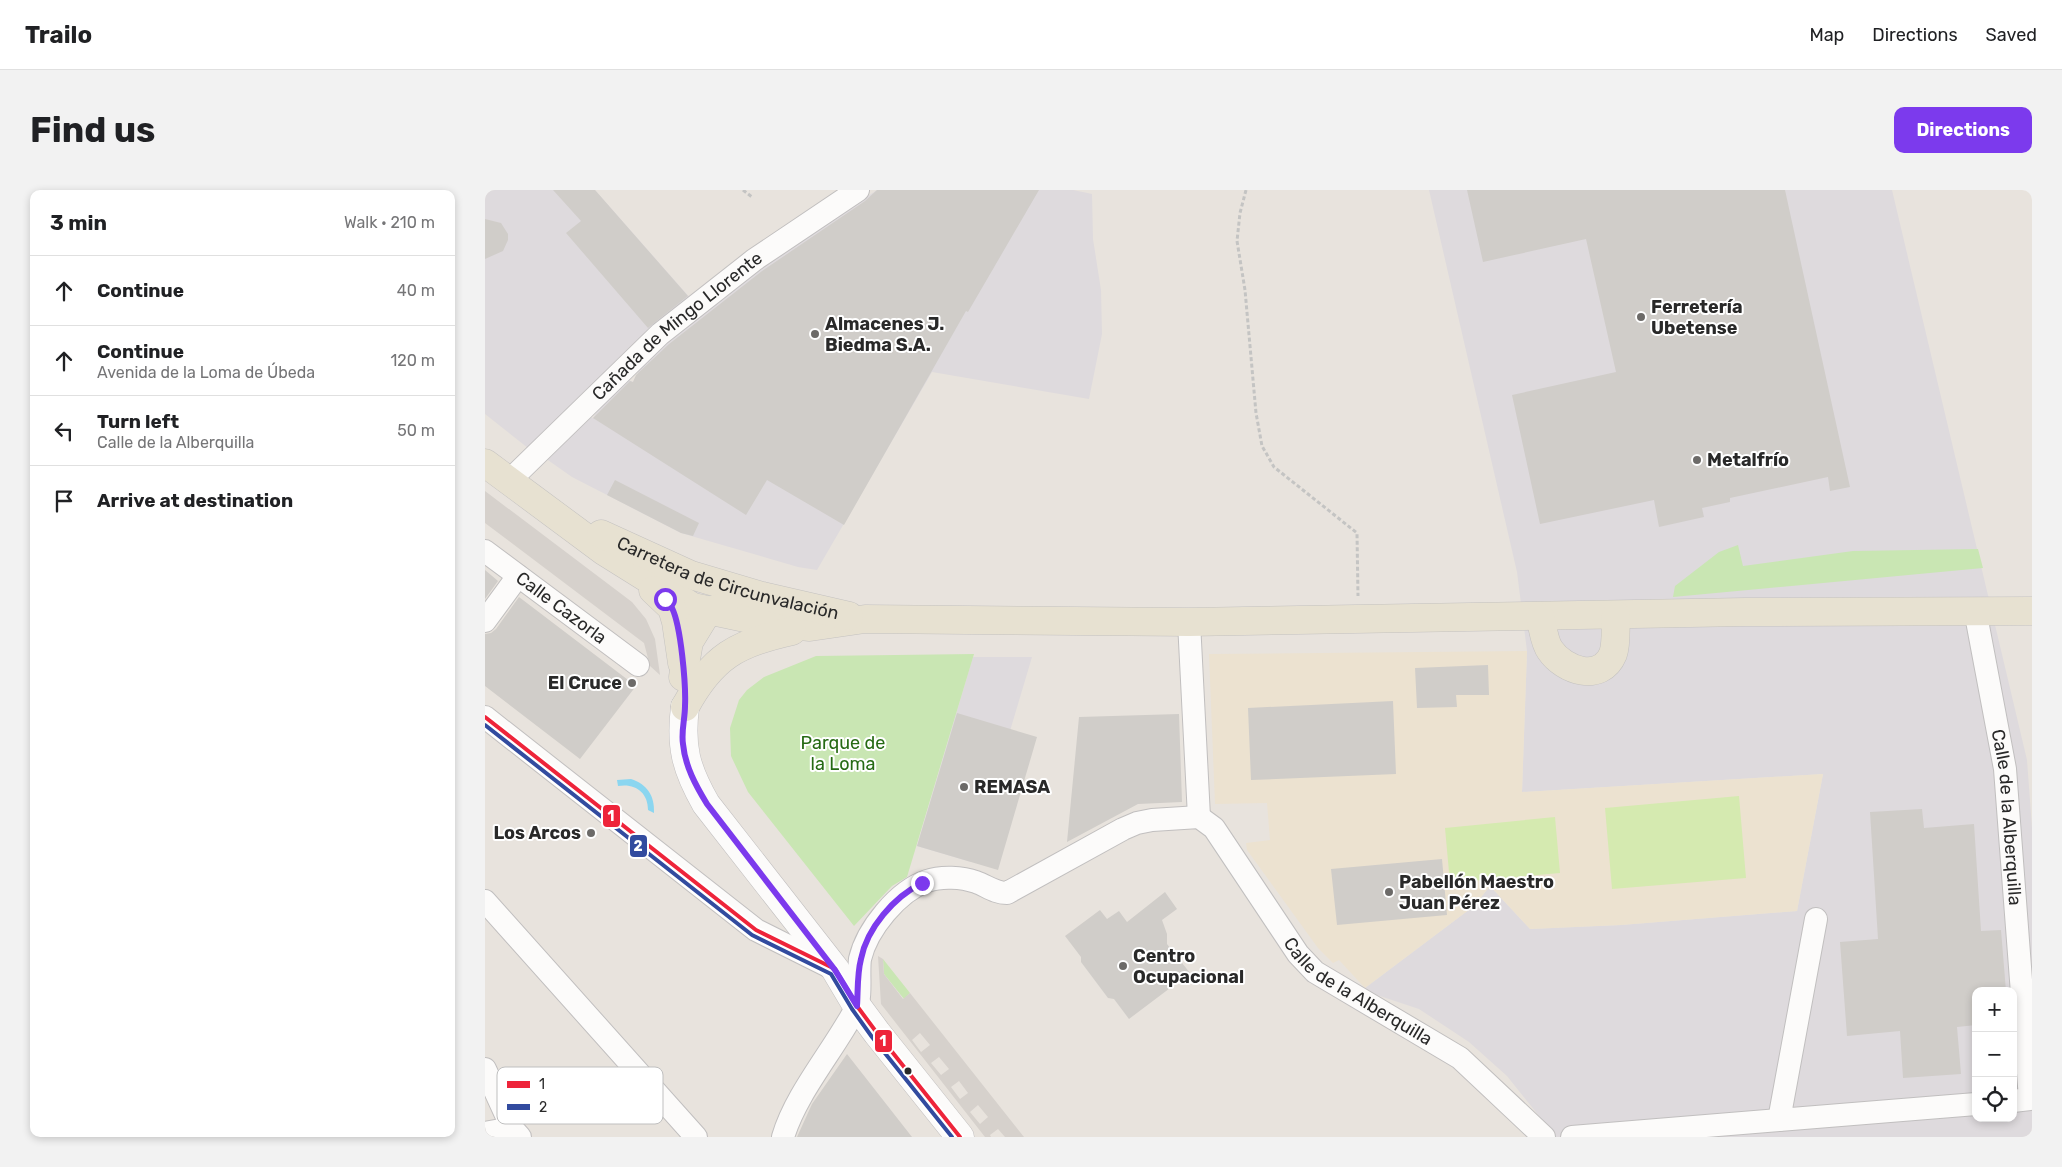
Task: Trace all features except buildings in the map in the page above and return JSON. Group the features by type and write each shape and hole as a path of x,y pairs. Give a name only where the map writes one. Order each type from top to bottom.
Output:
{"main road":[{"name":"Carretera de Circunvalación","path":"485,463 605,552 637,574 693,607 764,622 818,619 1189,622 1975,610 2032,611"},
{"name":"Carretera de Circunvalación","path":"549,510 691,575 762,596 818,619"},
{"path":"637,574 672,608 688,690"},
{"path":"691,575 703,594 708,611 709,626 708,641 688,690 682,729 686,760 695,785 707,804 835,970 857,1006 960,1137"},
{"path":"1541,617 1549,649 1559,661 1568,668 1592,672 1603,667 1610,660 1614,651 1615,615"},
{"path":"688,690 722,659 748,642 818,619"}],"street":[{"name":"Cañada de Mingo Llorente","path":"509,480 660,334 712,291 754,260 858,190"},
{"name":"Calle Cazorla","path":"485,551 638,665"},
{"path":"485,621 519,576"},
{"name":"Calle de la Alberquilla","path":"1975,610 2005,769 2013,862 2030,1099 2017,1101"},
{"path":"783,1137 799,1102 857,1006 860,960 865,944 891,905 906,892 929,880 959,879 975,882 999,894 1007,894 1129,826 1151,820 1199,818 1189,622"},
{"path":"485,716 756,930 835,970"},
{"name":"Calle de la Alberquilla","path":"1199,818 1214,828 1298,954 1315,972 1460,1058 1544,1137"},
{"path":"485,901 633,1067"},
{"path":"1779,1120 1816,919"},
{"path":"485,1068 497,1093"},
{"path":"663,1100 696,1137"},
{"path":"1572,1137 1972,1104"},
{"path":"485,1133 516,1132"}],"path":[{"path":"743,190 752,197"},
{"path":"1246,190 1240,213 1237,241 1245,290 1255,413 1262,446 1274,467 1357,533 1358,619"}],"shaded area":[{"path":"485,190 595,190 691,299 528,448 485,414"},
{"name":"Almacenes J. Biedma S.A.","path":"877,190 1073,190 1092,194 1093,239 1101,290 1102,334 1089,399 932,372 817,570 798,567 681,533 572,477 545,458 586,415 593,418 611,387 624,378 633,382 645,360 751,274"},
{"path":"1429,190 1892,190 2027,760 2032,828 2032,1137 1556,1137 1507,1076 1469,1042 1419,1009 1377,995 1365,988 1474,906 1490,886 1530,929 1621,925 1797,911 1823,774 1522,792 1527,651 1517,572"},
{"path":"485,491 632,602 646,619 655,639 660,675 650,666 644,643 485,523"},
{"path":"1527,651 1522,792 1823,774 1797,911 1621,925 1530,929 1490,886 1474,906 1365,988 1339,960 1333,963 1318,948 1247,850 1246,843 1270,840 1267,803 1215,804 1209,654"},
{"name":"REMASA","path":"973,657 1032,657 971,862 917,846"},
{"path":"878,956 883,959 884,974 903,999 910,993 1024,1137 1005,1137 998,1129 990,1135 991,1137 985,1137 881,1004","holes":["920,1033 930,1045 921,1052 912,1040","939,1057 949,1069 941,1075 931,1063","959,1081 968,1093 960,1099 951,1087","978,1105 988,1117 980,1124 970,1112"]}],"green space":[{"path":"1738,545 1743,566 1853,551 1978,549 1983,568 1673,597 1675,586 1719,552"},
{"name":"Parque de la Loma","path":"974,654 907,877 892,886 854,926 748,792 731,756 730,728 739,700 747,690 764,677 816,656"},
{"path":"1739,796 1746,878 1612,889 1605,808"},
{"path":"1555,817 1560,873 1450,883 1445,828"},
{"path":"883,959 910,993 904,999 884,974"}],"water":[{"path":"631,779 646,787 653,801 654,813 648,810 646,798 639,790 630,786 618,786 617,780"}],"transit line":[{"name":"1","path":"485,717 756,930 835,969 857,1006 877,1033 960,1137"},
{"name":"2","path":"485,725 752,935 831,974 872,1037 952,1137"}],"place":[{"name":"Ferretería Ubetense","path":"1641,317"},
{"name":"Almacenes J. Biedma S.A.","path":"815,334"},
{"name":"Metalfrío","path":"1697,460"},
{"name":"El Cruce","path":"632,683"},
{"name":"REMASA","path":"964,787"},
{"name":"Los Arcos","path":"591,833"},
{"name":"Pabellón Maestro Juan Pérez","path":"1389,892"},
{"name":"Centro Ocupacional","path":"1123,966"}],"route":[{"path":"665,599 672,608 676,622 685,706 682,729 683,746 695,785 759,873 835,970 857,1006 860,960 865,944 891,905 906,892 922,883"}]}
